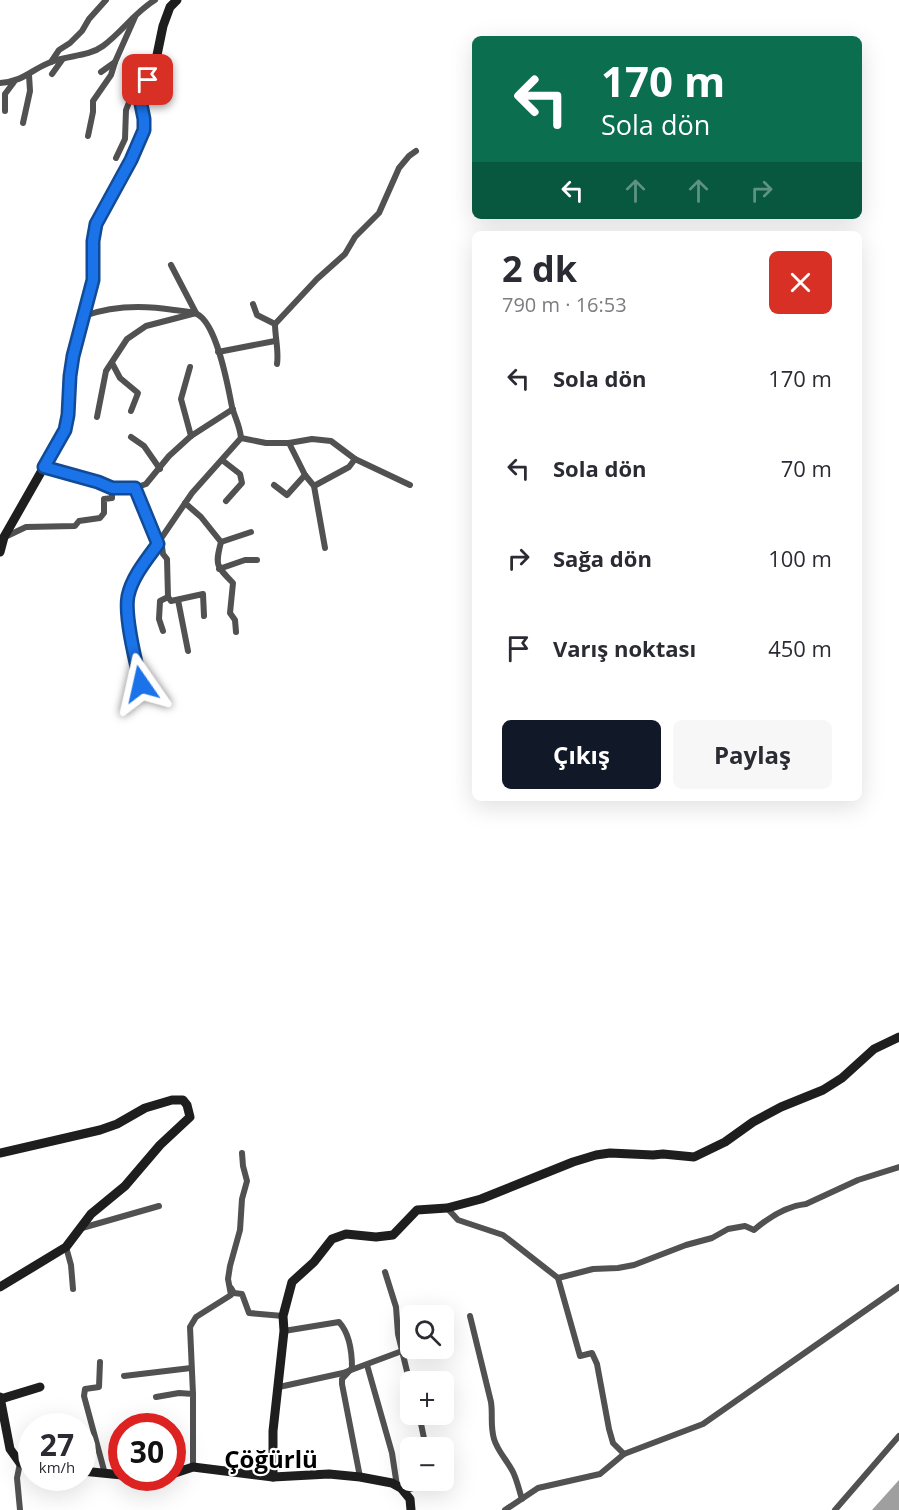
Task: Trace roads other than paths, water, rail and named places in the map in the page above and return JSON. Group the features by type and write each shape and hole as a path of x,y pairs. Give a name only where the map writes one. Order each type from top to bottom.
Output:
{"main road":[{"path":"0,552 4,537 65,430 70,376 93,280 93,241 96,224 131,160 144,130 140,99 170,7 177,0"},
{"path":"273,1477 273,1431 284,1331 283,1316 292,1282 314,1262 332,1239 346,1234 385,1237 393,1235 417,1210 447,1208 481,1199 596,1155 663,1154 694,1158 725,1142 753,1122 781,1107 823,1090 842,1078 874,1049 899,1037"},
{"path":"0,1153 100,1130 117,1124 145,1108 172,1100 183,1100 190,1117 160,1145 124,1186 91,1214 66,1247 0,1287"},
{"path":"18,1460 10,1449 3,1429 0,1398 40,1387"},
{"path":"186,1470 194,1467 273,1477 329,1474 392,1483 400,1487"},
{"path":"96,1473 108,1474"},
{"path":"403,1491 410,1499 411,1510"}],"street":[{"path":"51,62 59,50 70,43 106,0"},
{"path":"0,83 15,82 51,62 81,56 102,47 142,8 155,0"},
{"path":"88,136 93,101 111,75 135,16"},
{"path":"52,74 63,60"},
{"path":"101,72 115,62"},
{"path":"23,123 30,91 29,75"},
{"path":"116,158 125,139 126,110 138,90 148,80"},
{"path":"5,111 5,94 15,82"},
{"path":"277,364 275,324 317,279 345,254 355,237 378,213 399,168 416,151"},
{"path":"171,265 196,313"},
{"path":"253,304 257,315 275,324"},
{"path":"83,316 103,309 128,306 157,307 196,313 203,318 229,383 233,409 240,429 241,438 192,493 143,565 128,595 127,609 141,684"},
{"path":"97,417 106,371 128,339 146,326 196,313"},
{"path":"218,352 275,341"},
{"path":"112,363 120,378 138,393 131,411"},
{"path":"190,367 181,399 191,436"},
{"path":"44,467 112,488 135,488 146,484 169,456 191,436 233,409"},
{"path":"131,438 144,446 160,469"},
{"path":"241,438 266,443 289,443 312,439 331,441 355,459 410,485"},
{"path":"289,443 314,486 325,548"},
{"path":"314,486 349,467 355,459"},
{"path":"222,460 240,474 242,483 226,501"},
{"path":"274,485 287,495 305,474"},
{"path":"4,537 26,527 75,526 79,521 100,518 104,513 104,499 112,498 112,488"},
{"path":"135,488 167,559 168,597 171,601 203,594 204,616"},
{"path":"185,503 201,517 221,542"},
{"path":"221,542 250,532"},
{"path":"221,542 216,562 219,569 233,583 230,614 235,620 236,632"},
{"path":"219,569 245,560 257,560"},
{"path":"163,631 159,619 160,601 168,597"},
{"path":"178,600 188,651"},
{"path":"194,1467 189,1334 193,1321 231,1295 228,1279 232,1252 240,1230 242,1199 247,1181 242,1153"},
{"path":"558,1278 593,1269 618,1268 634,1264 712,1238 728,1229 745,1226 754,1230 767,1220 799,1204 858,1180 899,1167"},
{"path":"80,1228 159,1206"},
{"path":"447,1208 458,1220 503,1234 558,1278 580,1356 592,1353 597,1364 613,1443 624,1454"},
{"path":"66,1247 71,1265 73,1289"},
{"path":"385,1272 396,1307 400,1341"},
{"path":"228,1279 234,1293 242,1294 249,1313 283,1316"},
{"path":"505,1510 538,1488 600,1474 624,1454 703,1424 899,1287"},
{"path":"470,1316 491,1402 490,1420 494,1436 502,1456 512,1471 522,1498"},
{"path":"284,1331 339,1322 345,1328 352,1356 352,1368 342,1379 342,1384 360,1477"},
{"path":"279,1386 343,1372 400,1352"},
{"path":"100,1362 99,1387 85,1389 84,1396 105,1474"},
{"path":"367,1365 400,1484"},
{"path":"124,1376 191,1368"},
{"path":"156,1396 193,1394"},
{"path":"835,1510 899,1436"},
{"path":"18,1473 18,1489"},
{"path":"18,1491 20,1510"}],"district":[{"name":"Çöğürlü","path":"271,1458"}]}
